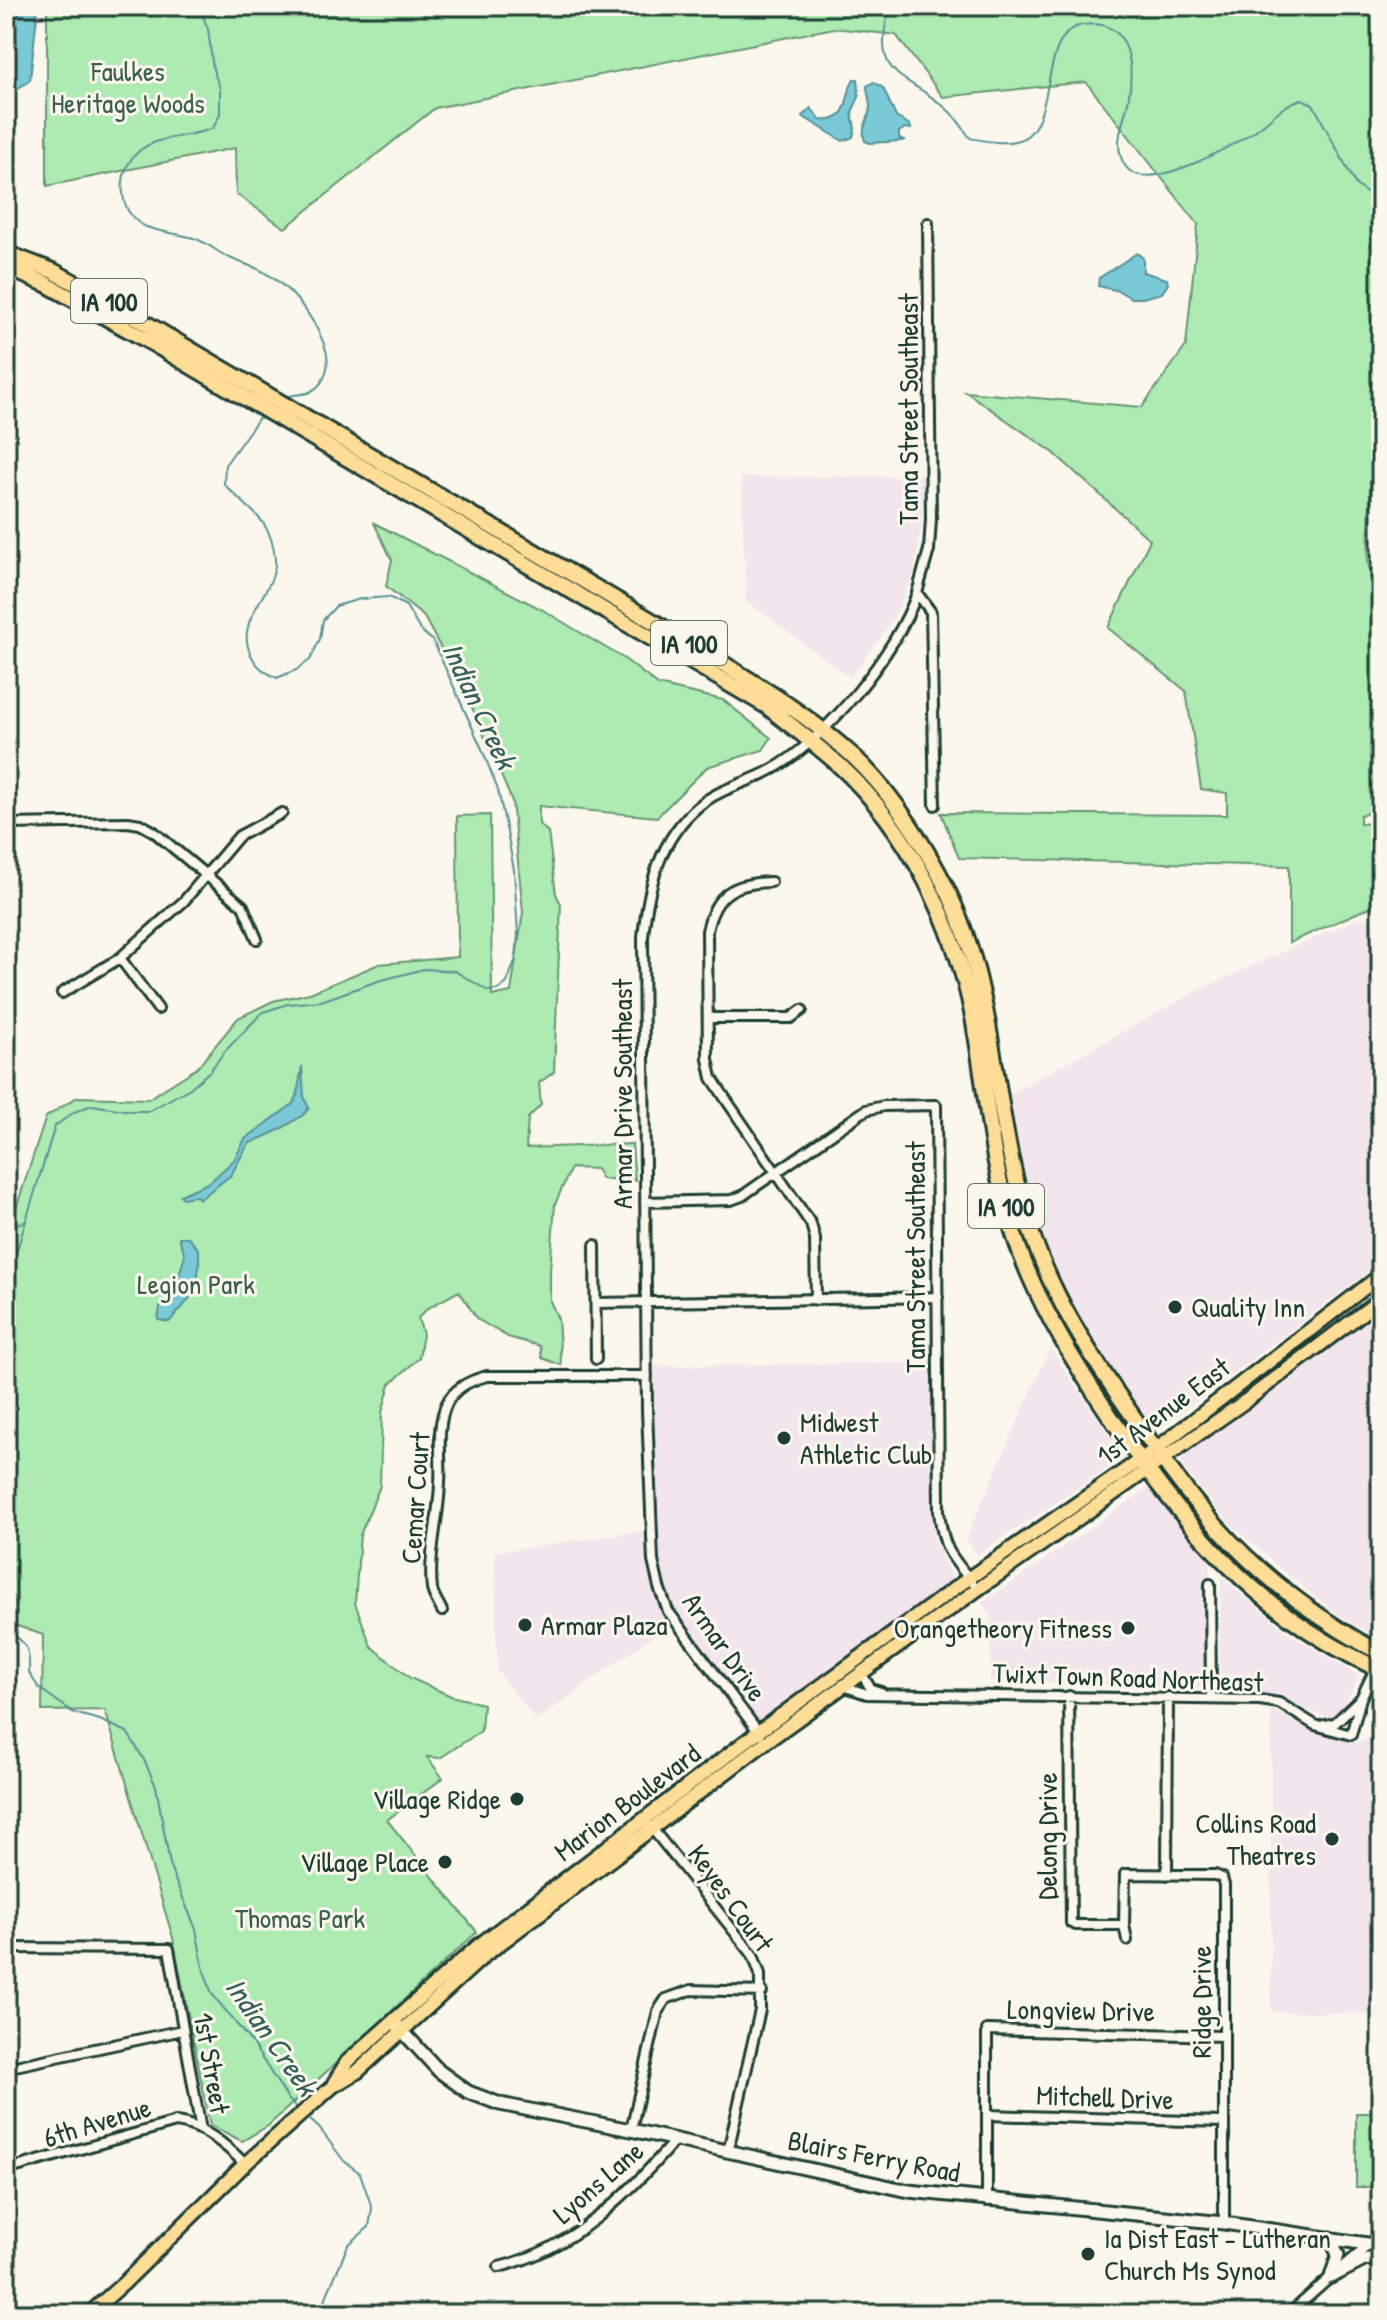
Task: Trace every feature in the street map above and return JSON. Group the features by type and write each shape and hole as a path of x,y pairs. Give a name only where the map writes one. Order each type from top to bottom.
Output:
{"highway":[{"name":"IA 100","path":"6,253 53,271 101,297 204,365 853,757 920,841 960,916 980,976 988,1013 1012,1165 1026,1223 1069,1321 1159,1454 1218,1529 1255,1563 1354,1639 1379,1663"},
{"name":"IA 100","path":"6,267 46,284 204,365"},
{"name":"IA 100","path":"816,736 881,812 906,847 933,897 965,982 997,1170 1011,1226 1035,1286 1093,1391 1143,1465 1203,1542 1244,1581 1314,1635 1348,1656 1379,1663"}],"main road":[{"name":"1st Avenue East","path":"1159,1454 1381,1275"},
{"name":"1st Avenue East","path":"973,1583 1159,1454 1247,1400 1381,1299"},
{"name":"Marion Boulevard","path":"839,1681 861,1673 973,1583"},
{"name":"Marion Boulevard","path":"89,2314 245,2164 333,2086 357,2072 397,2025 648,1824 973,1583"},
{"name":"Blairs Ferry Road","path":"397,2025 439,2071 468,2092 500,2104 909,2191 1224,2223 1375,2245"},
{"path":"1331,2238 1338,2255 1331,2277"},
{"path":"1331,2277 1364,2260 1381,2257"}],"street":[{"name":"Tama Street Southeast","path":"816,736 888,653 917,593 929,550 928,223"},
{"path":"917,593 931,612 935,805"},
{"name":"Armar Drive Southeast","path":"652,1527 647,1376 643,937 648,891 661,855 699,805 737,783 772,770 816,736"},
{"path":"62,993 120,958 184,901 239,836 282,813"},
{"path":"6,824 140,824 153,831 243,906 257,939"},
{"path":"771,882 738,886 718,901 711,914 707,931 708,1059 712,1078 811,1224 815,1239 816,1300"},
{"path":"120,958 158,1009"},
{"path":"708,1018 791,1018 802,1010"},
{"name":"Tama Street Southeast","path":"777,1172 866,1110 884,1106 936,1105 939,1511 942,1540 973,1583"},
{"path":"645,1202 731,1200 777,1172"},
{"path":"595,1245 596,1359"},
{"path":"596,1303 938,1297"},
{"name":"Cemar Court","path":"442,1611 433,1592 433,1535 441,1481 442,1416 457,1390 471,1380 487,1376 647,1376"},
{"name":"Armar Drive","path":"652,1527 653,1561 668,1611 762,1737"},
{"path":"1210,1584 1211,1697"},
{"name":"Twixt Town Road Northeast","path":"839,1681 867,1694 1211,1697 1279,1703 1319,1726 1351,1735 1361,1698 1379,1663"},
{"path":"861,1673 871,1689 889,1694"},
{"name":"Delong Drive","path":"1069,1696 1071,1923 1124,1925"},
{"path":"1167,1875 1168,1697"},
{"name":"Twixt Town Road Northeast","path":"1319,1726 1335,1723 1361,1698"},
{"name":"Keyes Court","path":"648,1824 753,1955 760,1974 760,2010 728,2151"},
{"name":"Ridge Drive","path":"1124,1925 1125,1874 1215,1875 1222,1878 1224,2223"},
{"path":"1124,1925 1127,1940"},
{"name":"1st Street","path":"6,1948 169,1949 201,2130 245,2164"},
{"path":"631,2130 658,2011 666,1999 691,1990 762,1992"},
{"path":"6,2068 183,2030"},
{"name":"Longview Drive","path":"987,2115 987,2030 1223,2036"},
{"path":"987,2115 987,2201"},
{"name":"Mitchell Drive","path":"987,2115 1222,2122"},
{"name":"6th Avenue","path":"6,2170 167,2123 185,2123 201,2130"},
{"name":"Lyons Lane","path":"499,2267 547,2252 578,2234 651,2168 675,2140"},
{"path":"1289,2314 1331,2277 1375,2245 1381,2235"}],"shaded area":[{"path":"925,476 914,574 893,620 850,678 746,601 741,477"},
{"path":"1361,917 1371,921 1376,932 1376,963 1381,962 1381,1262 1165,1425 1150,1426 1088,1340 1061,1290 1035,1227 1025,1192 1009,1094 1201,989"},
{"path":"1381,1309 1381,1641 1340,1616 1226,1520 1182,1467 1182,1456 1188,1448"},
{"path":"1050,1348 1124,1457 977,1555 966,1539"},
{"path":"932,1362 934,1539 951,1574 950,1586 810,1689 746,1731 670,1624 536,1721 497,1671 495,1552 658,1529 650,1366"},
{"path":"1151,1486 1210,1558 1211,1688 990,1681 991,1619 982,1603"},
{"path":"1221,1577 1287,1632 1359,1676 1336,1721 1271,1695 1219,1692"},
{"path":"1271,1709 1323,1735 1339,1739 1356,1742 1381,1735 1381,2014 1271,2012"}],"green space":[{"name":"Faulkes Heritage Woods","path":"47,6 1381,6 1381,269 1377,268 1368,562 1381,621 1381,724 1377,811 1360,815 1360,823 1381,825 1381,912 1378,913 1377,904 1289,943 1289,866 959,858 941,813 1227,815 1227,793 1201,789 1186,691 1108,628 1150,540 1054,453 966,392 1142,407 1186,346 1198,224 1086,82 943,97 896,35 834,28 435,108 285,228 236,194 235,148 47,186"},
{"path":"374,523 543,610 626,660 658,685 723,700 771,738 763,750 707,767 657,817 539,806 539,824 548,832 556,894 561,904 554,1072 539,1083 541,1105 528,1118 526,1148 632,1144 635,1180 602,1179 596,1169 571,1168 555,1204 550,1301 558,1319 561,1365 542,1358 540,1346 508,1337 477,1319 459,1291 428,1308 418,1318 423,1334 419,1358 390,1384 382,1413 380,1486 360,1535 355,1603 371,1646 410,1678 451,1696 483,1704 481,1731 440,1758 427,1757 443,1778 387,1820 477,1932 268,2126 242,2141 210,2125 173,1938 105,1710 42,1711 43,1635 6,1622 6,1239 46,1117 77,1097 148,1099 197,1068 238,1018 273,1001 310,993 379,964 458,957 457,816 490,815 492,996 511,992 523,912 512,801 468,698 424,617 386,586 392,560"},
{"path":"1356,2113 1381,2113 1381,2187 1356,2187"}],"water":[{"path":"6,6 38,6 30,80 15,91 6,90"},
{"path":"854,79 858,79 859,97 852,112 853,137 843,141 802,116 811,108 820,120 837,117 845,106"},
{"path":"874,82 883,88 896,117 910,125 911,129 905,128 899,132 902,141 865,141 870,107 867,86"},
{"path":"1137,253 1143,258 1143,272 1167,279 1168,284 1162,293 1131,298 1119,291 1098,286 1099,278"},
{"path":"302,1066 304,1097 309,1108 302,1116 248,1144 231,1175 200,1199 196,1196 183,1198 180,1195 210,1182 234,1160 245,1139 293,1104"},
{"path":"179,1237 188,1237 199,1250 197,1282 190,1297 169,1322 158,1320 160,1307 174,1292 185,1255"}],"waterway":[{"name":"Indian Creek","path":"199,6 208,29 213,69 220,89 220,114 213,128 145,146 131,159 127,168 123,197 131,215 143,225 196,239 258,269 282,285 299,302 319,333 327,364 324,377 316,388 286,397"},
{"name":"Indian Creek","path":"623,6 642,13 714,6"},
{"name":"Indian Creek","path":"890,6 884,49 888,63 896,73 951,113 970,138 1004,142 1024,138 1041,114 1060,43 1069,31 1083,25 1098,25 1110,28 1119,35 1129,57 1129,96 1119,144 1122,159 1130,171 1156,175 1192,164 1242,139 1282,109 1302,99 1313,104 1356,185 1381,204"},
{"path":"1381,218 1381,476"},
{"name":"Indian Creek","path":"6,1270 17,1250 55,1126 74,1112 92,1105 149,1111 190,1088 210,1071 263,1012 288,1004 321,1001 424,969 455,971 488,991 498,990 507,983 516,958 518,934 514,870 498,790 433,641 420,630 406,606 389,597 360,599 336,606 323,620 320,639 310,660 277,678 259,666 250,653 249,624 274,571 273,545 264,524 224,484 225,465 261,415"},
{"path":"1381,541 1381,596"},
{"path":"6,1226 24,1222"},
{"name":"Indian Creek","path":"6,1633 19,1639 26,1647 29,1673 39,1688 74,1713 127,1732 143,1758 156,1786 171,1870 196,1929 212,1994 252,2043 288,2099 298,2109"},
{"name":"Indian Creek","path":"306,2116 344,2161 360,2173 372,2208 369,2227 348,2245 319,2314"}],"place":[{"name":"Quality Inn","path":"1175,1307"},
{"name":"Midwest Athletic Club","path":"784,1438"},
{"name":"Armar Plaza","path":"525,1625"},
{"name":"Orangetheory Fitness","path":"1128,1628"},
{"name":"Village Ridge","path":"517,1799"},
{"name":"Collins Road Theatres","path":"1332,1839"},
{"name":"Village Place","path":"445,1862"},
{"name":"Ia Dist East - Lutheran Church Ms Synod","path":"1088,2254"}],"park label":[{"name":"Legion Park","path":"196,1284"},
{"name":"Thomas Park","path":"300,1918"}]}
